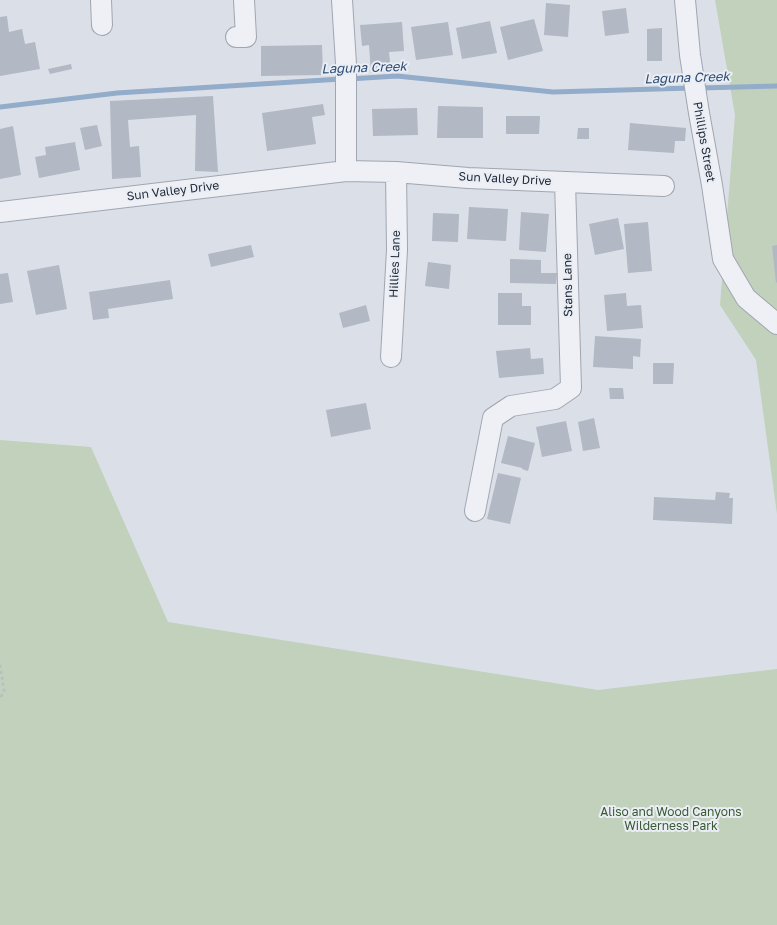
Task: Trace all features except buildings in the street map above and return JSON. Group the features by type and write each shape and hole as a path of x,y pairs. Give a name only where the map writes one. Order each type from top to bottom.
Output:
{"street":[{"path":"101,0 102,25"},
{"path":"236,37 246,37 244,0"},
{"path":"342,0 346,64 346,171"},
{"name":"Phillips Street","path":"685,0 690,55 723,259 746,298 777,324"},
{"name":"Sun Valley Drive","path":"0,212 346,171 396,172 468,178 664,186"},
{"name":"Hillies Lane","path":"391,357 397,250 396,172"},
{"name":"Stans Lane","path":"475,511 493,418 511,406 555,399 570,388 566,182"}],"path":[{"path":"0,665 4,691 0,699"}],"green space":[{"path":"715,0 777,0 777,514 756,360 720,305 735,115"},
{"name":"Aliso and Wood Canyons Wilderness Park","path":"0,440 91,447 168,622 598,690 777,669 777,925 0,925"}],"waterway":[{"name":"Laguna Creek","path":"349,79 397,76 553,92 692,88"},
{"name":"Laguna Creek","path":"0,107 117,93 341,79"},
{"name":"Laguna Creek","path":"700,88 777,86"}]}
